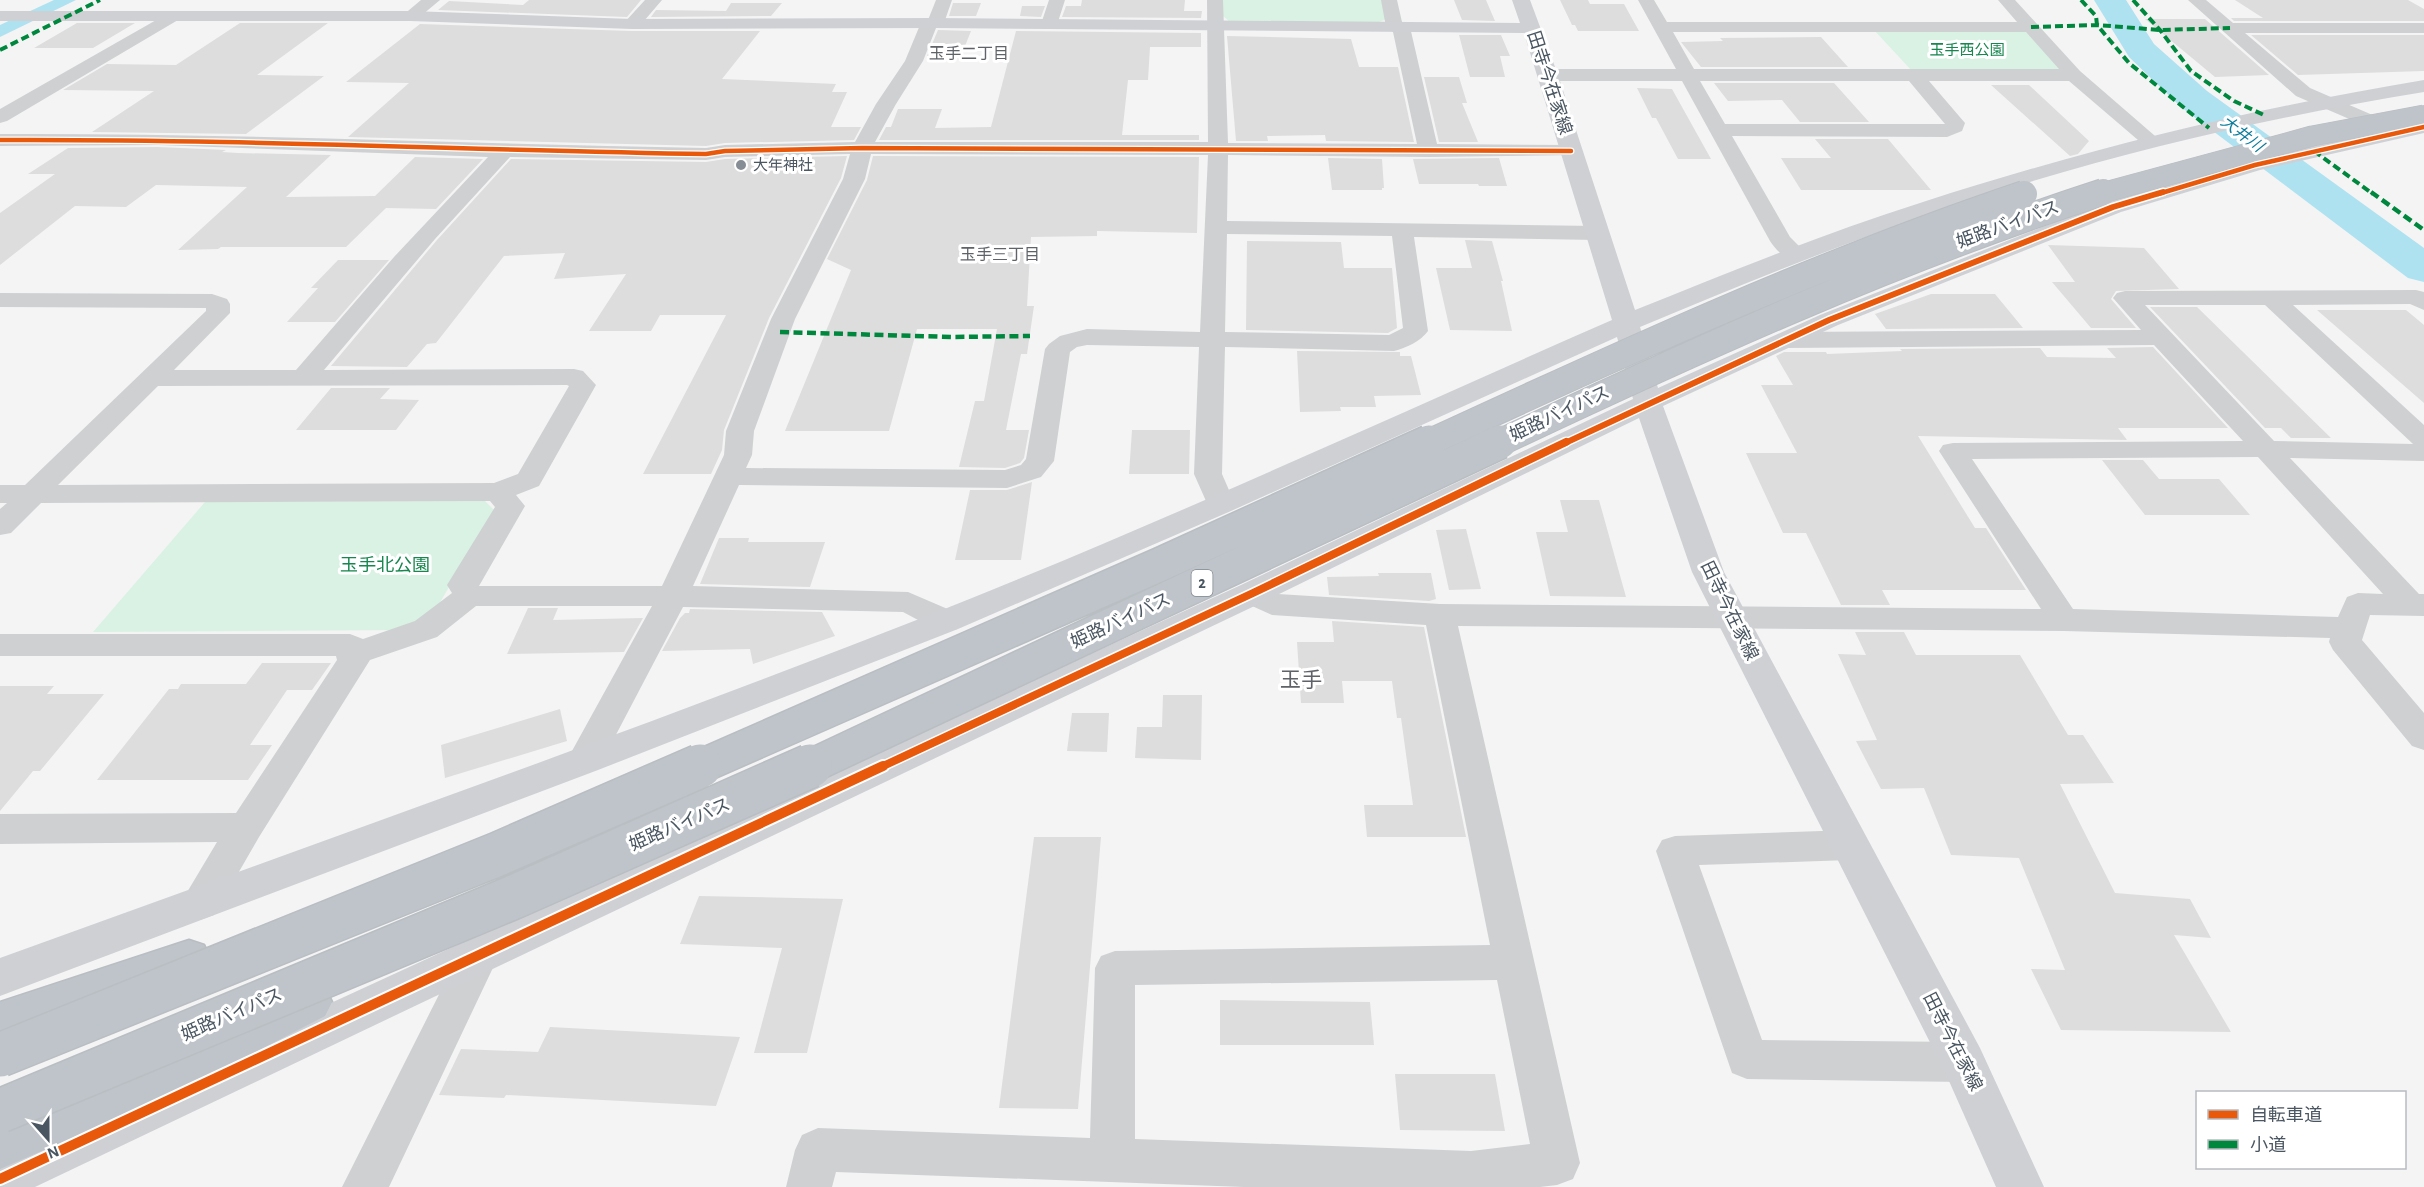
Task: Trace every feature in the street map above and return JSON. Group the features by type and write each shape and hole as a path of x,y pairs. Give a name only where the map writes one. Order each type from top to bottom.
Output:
{"highway":[{"name":"姫路バイパス","path":"0,1055 498,854 1271,515 1638,347 1849,255 2093,172 2291,123 2424,98"},
{"name":"姫路バイパス","path":"0,1111 514,897 753,793 1620,386 1823,295 2004,224 2122,186 2312,136 2424,115"},
{"path":"0,1022 498,854"},
{"path":"0,1146 164,1076 514,897"}],"street":[{"path":"410,16 432,0"},
{"path":"632,24 654,0"},
{"path":"1050,24 1057,0"},
{"path":"1215,0 1218,149 1208,474 1220,504"},
{"path":"1389,0 1429,151"},
{"name":"田寺今在家線","path":"1521,0 1548,75 1626,323 1648,403 1708,572 1964,1062 2020,1187"},
{"path":"1646,0 1781,241 1796,255"},
{"path":"2006,0 2074,75 2152,142"},
{"path":"2196,0 2303,92 2398,133"},
{"path":"585,760 673,596 729,476 738,455 740,431 783,320 854,179 862,148 886,104 914,61 929,25 940,11"},
{"path":"0,16 410,16 632,24 940,11 1050,24 1530,28"},
{"path":"0,117 172,16"},
{"path":"1661,27 2031,27"},
{"path":"2230,28 2424,28"},
{"path":"1548,75 2074,75"},
{"path":"1719,130 1947,131 1955,127 1955,123 1914,75"},
{"path":"0,977 585,760 946,621 1220,504 1626,323 1796,255 1929,207 2040,172 2264,115 2424,86"},
{"path":"0,1179 1252,594 1648,403 1829,320 2113,207 2255,165 2424,127"},
{"path":"0,140 158,139 505,151 706,154 725,151 862,148 1571,151"},
{"path":"303,378 361,308 456,201 505,151"},
{"path":"1215,227 1597,233"},
{"path":"729,476 1007,479 1030,471 1040,460 1058,349 1069,340 1087,337 1394,343 1416,331 1402,230"},
{"path":"2271,297 2424,441"},
{"path":"2417,605 2266,449 2125,298 2416,297 2424,303"},
{"path":"0,300 212,301 218,304 219,313 0,526"},
{"path":"1786,340 2161,337"},
{"path":"0,494 498,492 529,480 583,385 574,377 151,378"},
{"path":"2064,620 1953,451 2266,449 2424,453"},
{"path":"469,596 463,585 510,506 498,492"},
{"path":"1252,594 1272,604 1440,615 1729,615 2064,620 2350,628"},
{"path":"353,654 426,629 469,596 673,596 908,602 946,621"},
{"path":"2417,605 2358,604 2345,642 2424,737"},
{"path":"809,1187 818,1150 1112,1160 1473,1180 1557,1163 1440,615"},
{"path":"0,645 350,645 354,661 246,827 200,904"},
{"path":"0,829 246,827"},
{"path":"1850,845 1675,852 1747,1059 1964,1062"},
{"path":"365,1187 480,954"},
{"path":"1112,1160 1115,968 1514,962"}],"green space":[{"path":"1222,0 1382,0 1387,19 1379,22 1230,22 1223,16"},
{"name":"玉手西公園","path":"1874,30 2024,31 2060,69 1912,71"},
{"name":"玉手北公園","path":"485,501 494,510 435,611 402,630 93,632 205,502"}],"water":[{"path":"54,0 76,0 0,37 0,25"}],"building":[{"path":"529,0 641,0 627,17 438,10 449,1 523,5"},
{"path":"1082,0 1185,0 1184,11 1202,11 1201,18 1062,17 1066,6 1081,6"},
{"path":"1454,0 1486,0 1495,21 1462,20"},
{"path":"1560,0 1588,0 1590,4 1624,4 1639,31 1578,31 1575,25 1572,25"},
{"path":"2235,0 2408,0 2424,9 2424,21 2234,21 2231,18 2263,18"},
{"path":"731,3 782,3 771,16 651,17 656,10 726,11"},
{"path":"953,3 981,3 976,16 949,16"},
{"path":"1022,6 1045,6 1041,17 1020,16"},
{"path":"2145,19 2205,19 2269,75 2215,77"},
{"path":"77,23 135,23 93,48 34,48"},
{"path":"240,23 328,23 257,75 324,76 246,134 92,132 154,91 63,90 107,64 176,65"},
{"path":"420,24 632,31 760,31 722,79 836,84 832,92 847,92 831,127 861,127 854,140 725,143 706,146 348,137 409,83 346,82"},
{"path":"938,30 971,31 961,56 927,56"},
{"path":"1016,31 1201,33 1201,47 1150,47 1148,80 1128,80 1122,135 1199,135 1199,140 879,140 886,127 891,127 898,109 942,109 935,128 991,127"},
{"path":"1459,35 1501,35 1510,56 1500,56 1505,77 1470,77"},
{"path":"2251,35 2424,35 2424,71 2298,75"},
{"path":"1227,36 1351,39 1359,67 1398,67 1414,142 1326,141 1325,135 1267,136 1268,141 1236,141"},
{"path":"1821,37 1848,67 1701,67 1681,42 1723,41 1720,38"},
{"path":"1424,77 1459,77 1467,103 1462,103 1478,142 1439,142"},
{"path":"1714,83 1834,83 1869,122 1800,122 1782,100 1728,101"},
{"path":"1991,85 2029,85 2089,141 2078,154 2070,156"},
{"path":"1637,88 1672,89 1711,159 1678,159 1656,118 1652,118"},
{"path":"1815,139 1888,139 1931,190 1801,190 1781,158 1831,158"},
{"path":"158,147 226,150 222,152 238,153 331,155 286,197 375,196 415,157 483,159 436,209 386,208 346,247 221,247 178,250 247,187 156,185 126,207 75,206 0,265 0,213 55,174 28,174 68,148"},
{"path":"847,156 841,178 769,318 724,430 722,450 711,474 643,474 726,315 660,315 651,331 589,331 626,274 554,279 565,253 504,256 436,343 427,344 407,367 331,366 437,240 511,159 706,162 725,159"},
{"path":"873,156 1199,157 1197,233 1097,231 1097,236 1031,237 1027,306 1034,306 1027,354 1021,354 1006,430 1029,430 1024,458 1020,463 1005,468 959,467 975,401 984,401 997,329 917,329 889,431 785,431 851,270 827,259 867,180"},
{"path":"1328,158 1382,159 1384,188 1382,190 1332,190"},
{"path":"1499,158 1507,186 1419,184 1413,159"},
{"path":"1465,240 1492,241 1503,281 1501,281 1512,331 1450,330 1436,268 1472,268"},
{"path":"1247,241 1341,242 1344,268 1392,268 1397,328 1388,333 1246,330"},
{"path":"2048,245 2144,248 2179,289 2116,291 2111,299 2136,328 2091,328 2052,282 2075,282"},
{"path":"338,260 389,260 335,322 287,322 318,288 311,288"},
{"path":"1931,294 1995,294 2023,328 1886,329 1875,314"},
{"path":"2150,307 2197,307 2331,438 2291,438 2281,428 2265,428"},
{"path":"2317,310 2406,310 2424,325 2424,403"},
{"path":"2153,347 2228,428 2118,428 2127,440 1918,436 1975,528 1986,528 2026,590 1882,590 1890,605 1841,605 1806,533 1783,533 1746,453 1797,453 1761,385 1793,385 1776,356 1784,352 1826,352 1827,354 1902,351 1900,349 2040,348 2047,357 2116,358 2107,348"},
{"path":"1297,351 1400,352 1400,356 1411,356 1421,395 1374,396 1376,407 1340,407 1341,411 1300,412"},
{"path":"331,388 390,388 380,399 419,400 396,430 296,430"},
{"path":"1132,430 1190,430 1189,474 1129,474"},
{"path":"2102,460 2143,460 2159,479 2219,479 2250,515 2145,515"},
{"path":"1032,482 1021,560 955,560 970,490 1007,490"},
{"path":"1560,500 1599,500 1626,597 1550,596 1536,532 1568,532"},
{"path":"1466,529 1481,589 1449,590 1436,530"},
{"path":"719,538 749,538 748,542 825,542 810,587 700,584"},
{"path":"1378,573 1431,573 1436,599 1429,601 1329,595 1327,577 1379,576"},
{"path":"528,608 558,608 553,620 643,618 624,652 507,654"},
{"path":"690,609 822,612 835,636 753,664 750,649 662,651 680,618 685,613 689,613"},
{"path":"1332,621 1424,627 1466,837 1367,837 1364,805 1413,805 1401,718 1397,718 1392,681 1342,681 1344,703 1301,703 1297,642 1334,642"},
{"path":"1855,632 1904,632 1916,655 2020,655 2068,735 2083,735 2114,783 2060,784 2115,893 2190,899 2211,938 2174,935 2231,1032 2061,1030 2031,969 2065,970 2019,858 1951,855 1924,788 1881,789 1856,741 1877,740 1838,654 1866,655"},
{"path":"262,663 331,663 312,690 287,690 250,745 272,745 248,780 97,780 169,689 178,689 181,684 246,684"},
{"path":"0,686 54,686 47,694 104,694 40,771 33,771 0,811"},
{"path":"1163,695 1202,695 1201,760 1135,758 1137,727 1162,727"},
{"path":"560,709 567,741 445,778 441,745"},
{"path":"1072,713 1109,713 1107,752 1067,751"},
{"path":"1034,837 1101,837 1078,1109 999,1108"},
{"path":"699,896 843,899 807,1053 754,1053 782,948 680,944"},
{"path":"1220,1000 1370,1002 1374,1045 1220,1045"},
{"path":"550,1027 740,1037 716,1106 506,1095 504,1098 439,1095 461,1049 538,1052"},
{"path":"1395,1074 1495,1074 1505,1131 1400,1130"}],"waterway":[{"name":"大井川","path":"2110,0 2141,50 2194,99 2424,269"}],"marked path":[{"path":"0,50 100,0"},
{"path":"2081,0 2096,16 2097,25 2129,63 2209,128"},
{"path":"2133,0 2160,30 2191,71 2234,101 2264,115"},
{"path":"2031,27 2097,25 2160,30 2230,28"},
{"path":"2314,151 2424,230"},
{"path":"780,332 951,337 1030,336"}],"cycle path":[{"path":"0,1179 1253,593 1648,403 1829,320 2113,207 2255,165 2424,127"},
{"path":"0,140 158,139 505,151 706,154 725,151 862,148 1571,151"}],"place":[{"name":"大年神社","path":"741,165"}],"district":[{"name":"玉手二丁目","path":"969,54"},
{"name":"玉手三丁目","path":"1000,255"},
{"name":"玉手","path":"1301,680"}]}
